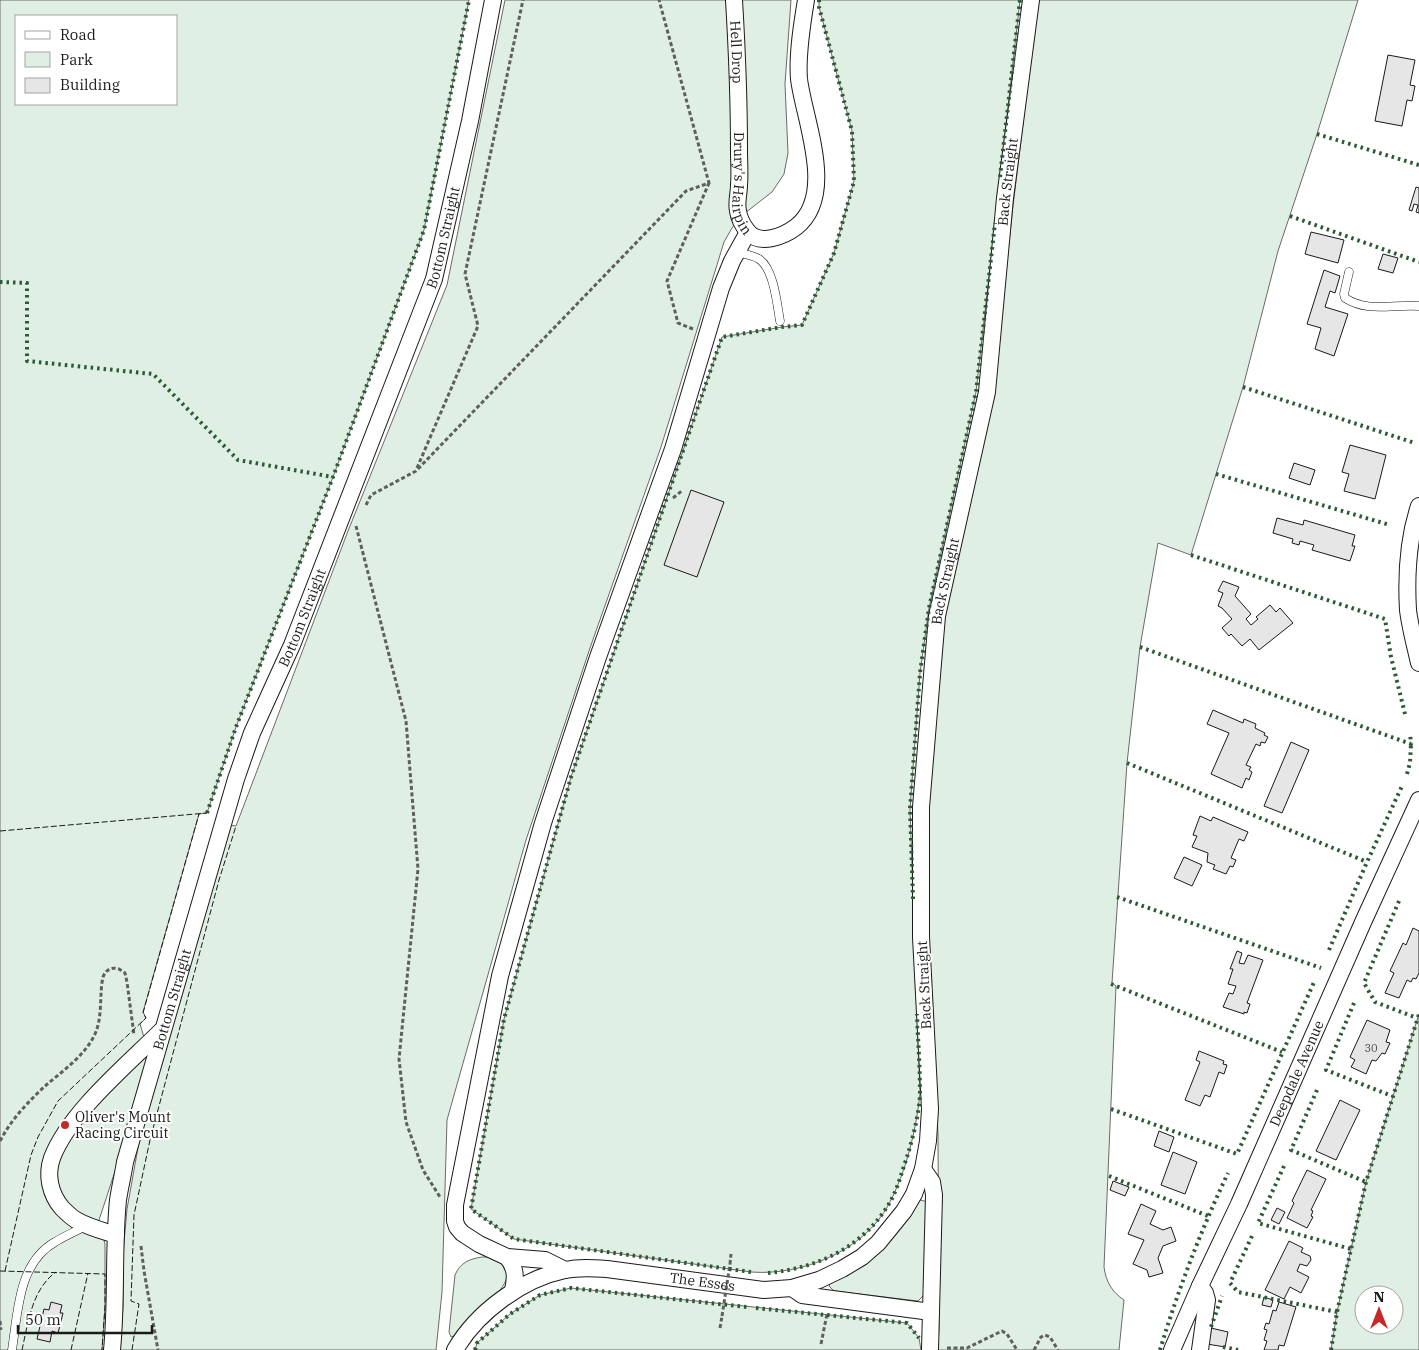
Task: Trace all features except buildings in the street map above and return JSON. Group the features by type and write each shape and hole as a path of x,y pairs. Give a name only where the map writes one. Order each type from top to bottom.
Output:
{"street":[{"name":"Bottom Straight","path":"112,1350 118,1199 125,1162 236,779 252,732 292,645 434,279 470,121 493,0"},
{"name":"Hell Drop","path":"734,0 738,104"},
{"name":"Drury's Hairpin","path":"738,104 738,210 748,232 752,235 766,239 778,238 798,225 806,217 811,206 816,176 816,160 799,78 806,0"},
{"name":"Back Straight","path":"923,1169 928,1141 930,1110 922,937 921,807 937,616 987,392 1005,198 1031,0"},
{"path":"565,1270 545,1260 507,1257 462,1233 455,1221 457,1197 500,976 543,823 598,657 673,449 721,288 736,252 748,232"},
{"path":"1419,506 1414,523 1408,571 1408,611 1419,663"},
{"name":"Deepdale Avenue","path":"1172,1350 1419,800"},
{"path":"116,1235 76,1220 67,1214 53,1195 49,1176 52,1158 60,1142 89,1102 163,1029"},
{"name":"The Esses","path":"455,1350 459,1342 487,1312 513,1290 565,1270 588,1267 764,1290 792,1288 819,1280 862,1257 878,1244 904,1211 914,1194 923,1169"},
{"path":"923,1169 929,1176 934,1189 931,1349"},
{"path":"507,1257 513,1264 515,1272 513,1290"},
{"path":"1200,1286 1207,1300 1200,1350"},
{"path":"792,1288 802,1295 932,1312"}],"lane":[{"path":"736,252 756,257 766,266 771,277 780,321"},
{"path":"1349,272 1344,294 1348,300 1367,307 1419,306"},
{"path":"12,1350 21,1293 31,1264 53,1242 88,1225"}],"path":[{"path":"416,470 478,326 465,274 523,0"},
{"path":"659,0 709,183 667,281 678,323"},
{"path":"364,511 371,495 416,470 686,191 709,183"},
{"path":"360,518 356,526 406,721 412,790 418,869 400,1059 406,1122 424,1170 455,1221"},
{"path":"340,520 356,526"},
{"path":"0,1141 24,1107 77,1057 91,1041 99,1018 105,972 109,970 119,969 126,977 132,1023 140,1052"},
{"path":"141,1246 158,1350"},
{"path":"720,1328 731,1254"},
{"path":"821,1344 830,1299"},
{"path":"931,1349 967,1348 1002,1331 1007,1334 1017,1350"},
{"path":"1034,1350 1041,1337 1045,1335 1050,1336 1058,1350"}],"green space":[{"path":"0,0 469,0 424,230 333,477 236,727 207,813 199,814 143,1012 146,1018 140,1024 149,1054 122,1150 99,1220 105,1244 105,1306 102,1350 0,1350"},
{"path":"505,0 791,0 785,84 788,153 784,174 772,192 745,213 732,228 724,242 661,447 590,648 526,840 447,1120 442,1292 436,1350 120,1350 123,1307 123,1254 127,1209 139,1142 229,825 236,826 348,531 447,285"},
{"path":"819,0 1020,0 976,392 929,608 920,673 910,809 920,1094 913,1137 895,1192 878,1221 848,1247 830,1257 791,1270 751,1272 514,1239 471,1209 504,1019 571,777 722,337 802,325 834,253 854,181 852,131 819,7"},
{"path":"1038,0 1358,0 1317,134 1278,251 1243,387 1191,555 1158,543 1140,647 1127,763 1112,983 1116,986 1104,1267 1110,1286 1124,1300 1119,1350 938,1350 938,1135 928,938 927,809 945,616 993,393"},
{"path":"1419,1014 1419,1350 1331,1350 1337,1312 1366,1182"},
{"path":"918,1201 927,1202 924,1295 918,1301 834,1291 829,1286 830,1283 859,1267 881,1250 900,1229"},
{"path":"482,1257 490,1257 503,1262 507,1277 505,1283 486,1307 458,1334 451,1337 449,1332 455,1275 459,1267 466,1262"},
{"path":"571,1288 907,1323 919,1338 921,1350 475,1350 477,1343 510,1314 540,1295"}],"hedge":[{"path":"207,813 236,727 333,477 424,230 469,0"},
{"path":"751,1272 514,1239 471,1209 504,1019 571,777 722,337 802,325 834,253 854,181 852,131 819,7 819,0"},
{"path":"1000,177 1020,0"},
{"path":"1317,134 1419,165"},
{"path":"1290,216 1419,262"},
{"path":"913,899 910,809 920,673 929,608 976,392 995,223"},
{"path":"0,282 27,283 27,361 153,374 238,460 333,477"},
{"path":"1243,387 1415,443"},
{"path":"1216,474 1390,525"},
{"path":"1191,555 1385,619 1391,657 1406,718"},
{"path":"1140,647 1411,744 1410,733"},
{"path":"1407,774 1410,763 1411,744"},
{"path":"1127,763 1367,862"},
{"path":"1329,950 1402,786"},
{"path":"1117,897 1321,968"},
{"path":"1399,901 1364,983 1375,1002 1417,1018"},
{"path":"1111,1109 1237,1154 1315,980"},
{"path":"1111,984 1282,1052"},
{"path":"1354,1003 1326,1070 1392,1096"},
{"path":"768,1273 803,1266 835,1254 864,1234 887,1207 896,1189 907,1157 918,1110 920,1084 917,1014"},
{"path":"1331,1350 1337,1312 1366,1182 1419,1014"},
{"path":"1317,1090 1291,1150 1366,1182"},
{"path":"1284,1166 1258,1223 1351,1249"},
{"path":"1160,1350 1191,1260 1228,1173"},
{"path":"1109,1176 1208,1216"},
{"path":"1252,1236 1230,1283 1238,1292 1337,1312"},
{"path":"475,1350 477,1343 510,1314 540,1295 571,1288 747,1307"},
{"path":"1211,1327 1222,1296"},
{"path":"756,1308 907,1323 919,1338"},
{"path":"1223,1347 1238,1350"}],"fence":[{"path":"0,831 207,813"},
{"path":"5,1271 31,1155 38,1137 58,1101 146,1018 143,1013 199,814"},
{"path":"132,1350 139,1304 131,1301 134,1215 150,1140 219,880 236,826"},
{"path":"0,1271 105,1274 102,1350"},
{"path":"22,1350 36,1297 48,1279 56,1272"},
{"path":"71,1350 88,1273"}],"place":[{"name":"Oliver's Mount Racing Circuit","path":"65,1125"}]}
